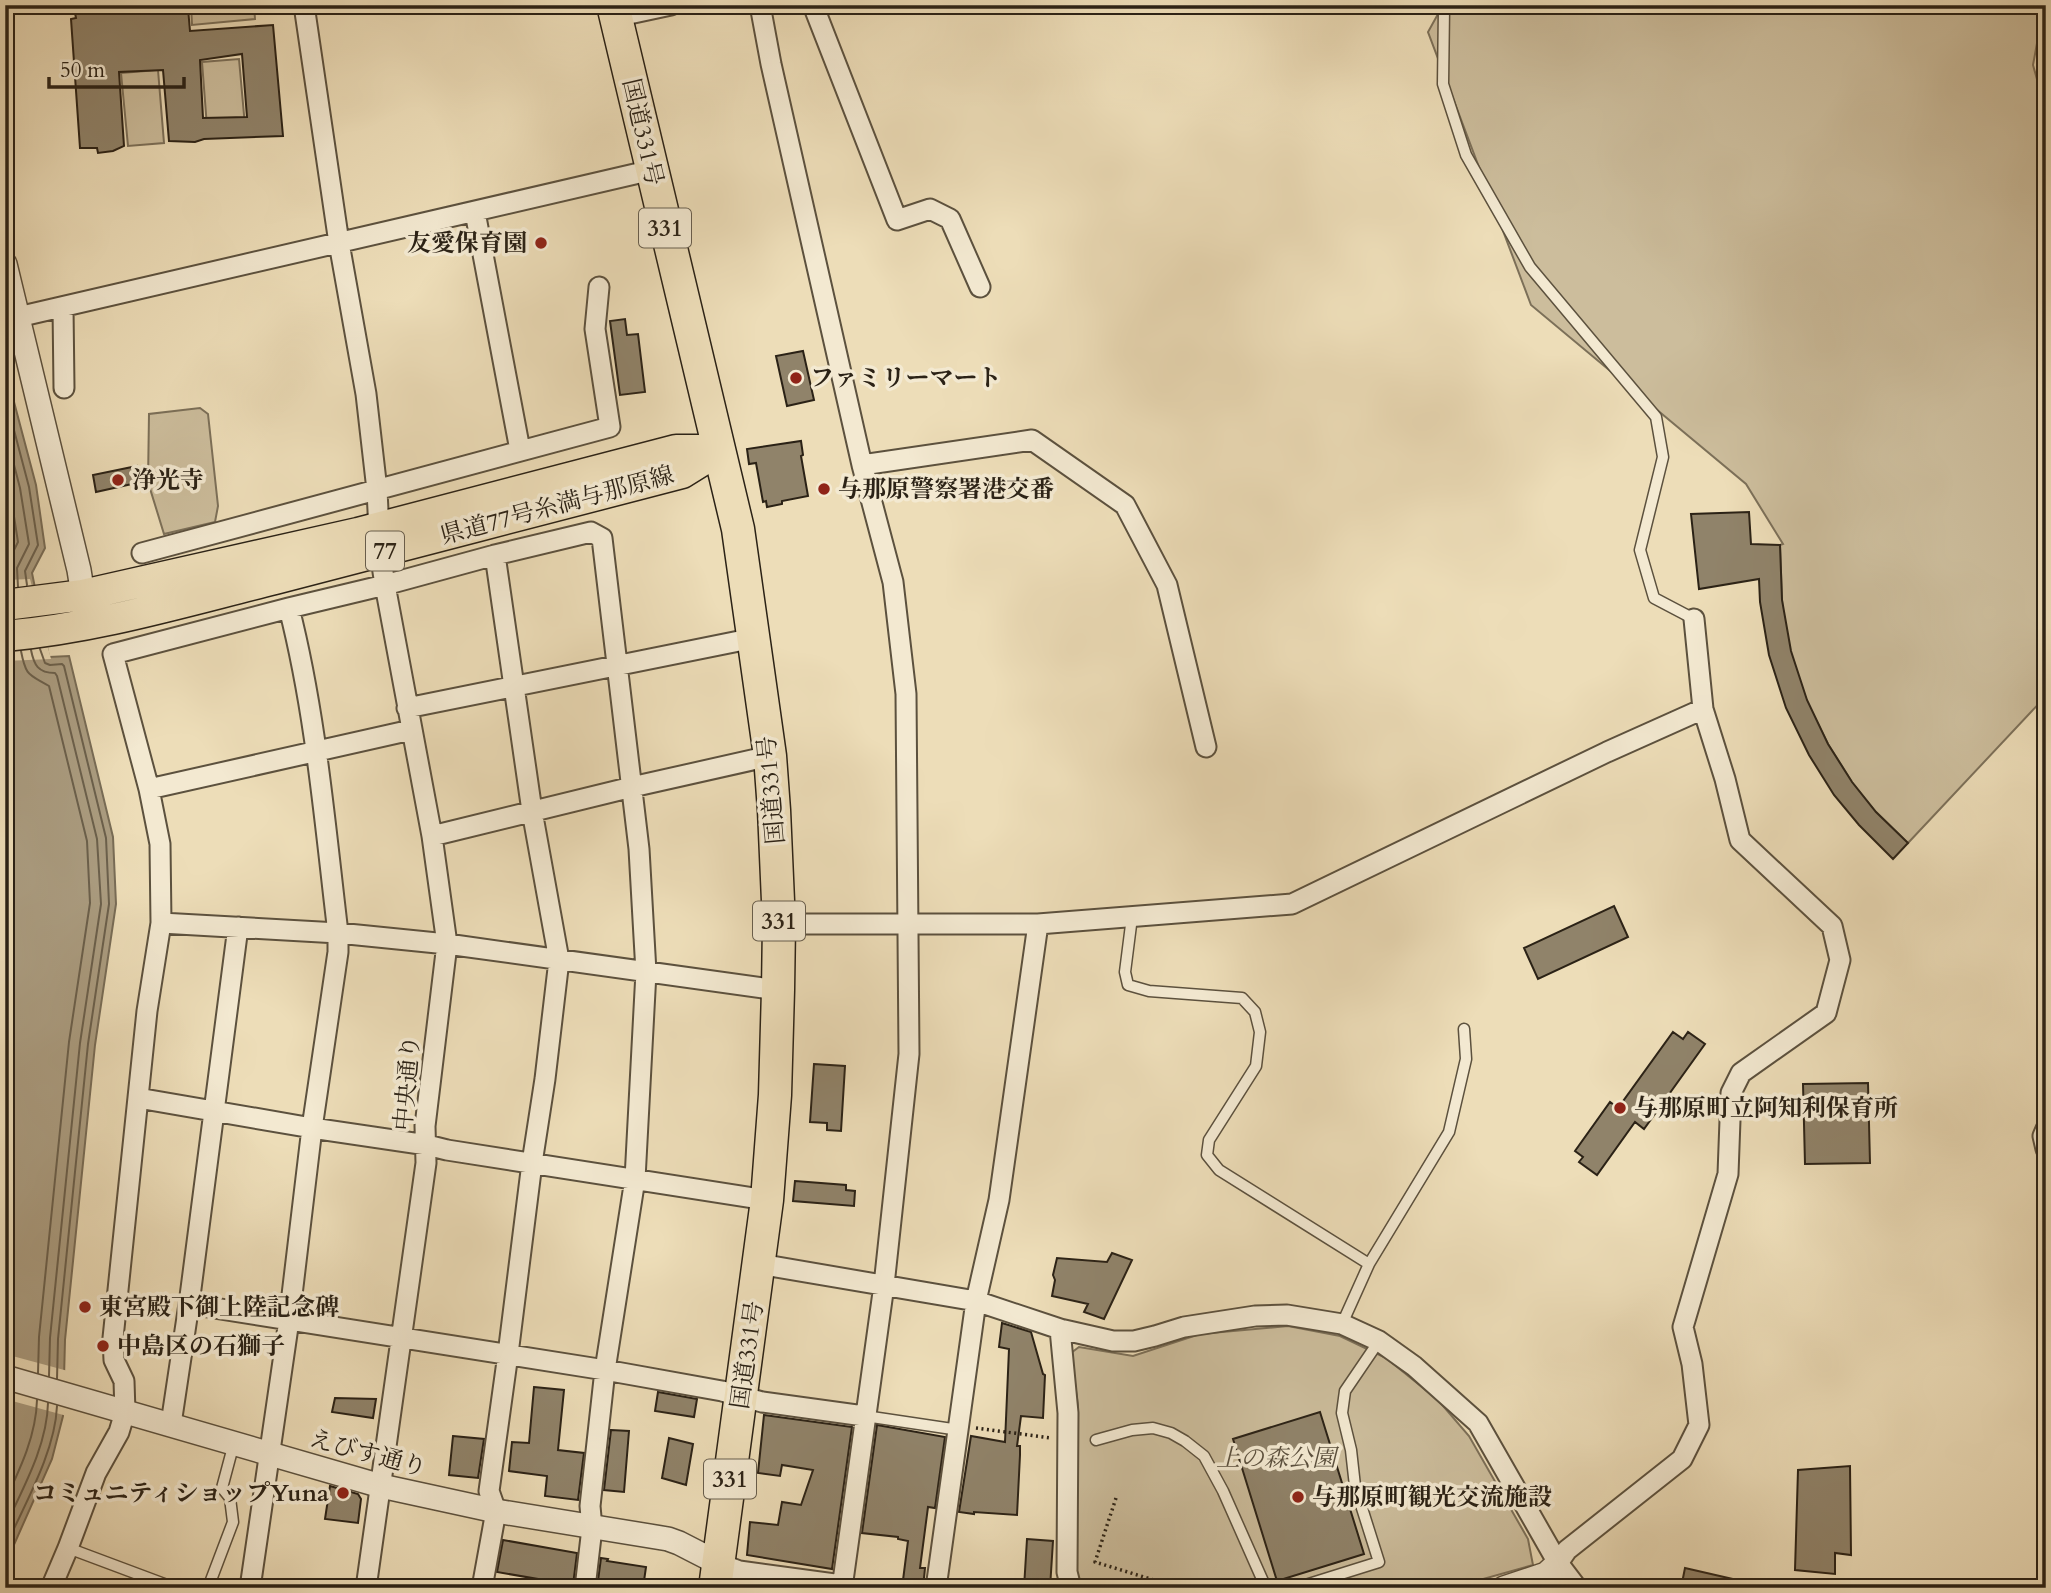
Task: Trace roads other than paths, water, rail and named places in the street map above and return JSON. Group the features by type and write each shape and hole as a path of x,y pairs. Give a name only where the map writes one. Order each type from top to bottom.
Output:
{"highway":[{"name":"国道331号","path":"614,11 738,530 770,756 774,810 779,924 775,1095 760,1264 717,1575"}],"main road":[{"name":"県道77号糸満与那原線","path":"5,605 83,595 380,540 682,473 719,450"},
{"name":"県道77号糸満与那原線","path":"5,636 88,625 380,540"}],"street":[{"name":"中央通り","path":"304,5 339,243 366,394 385,585 432,836 447,944 425,1126 426,1163 366,1588"},
{"path":"614,11 671,5"},
{"path":"717,1575 739,1571 842,1586 884,1285 909,1054 906,694 893,582 862,465 760,5"},
{"path":"813,5 897,220 930,209 950,219 979,287"},
{"path":"18,317 652,170"},
{"path":"475,212 520,450"},
{"path":"5,264 74,550 88,625"},
{"path":"142,552 610,427 595,329 599,287"},
{"path":"63,307 64,388"},
{"path":"862,465 1032,440 1125,505 1167,585 1206,747"},
{"path":"51,1588 96,1472 119,1432 115,1409 124,1381 114,1360 113,1339 147,1011 161,923 160,844 149,789 113,654 591,532 602,538 639,849 646,972 635,1179 605,1370 590,1506 592,1528 585,1588"},
{"path":"482,1588 496,1511 489,1491 559,960 532,811 495,555"},
{"path":"250,1588 338,952 316,753 289,608"},
{"path":"1504,1588 1546,1574 1567,1550 1682,1459 1699,1425 1692,1364 1683,1327 1728,1174 1731,1093 1741,1073 1826,1013 1840,960 1832,926 1740,840 1725,779 1703,709 1694,619"},
{"path":"407,708 754,638"},
{"path":"779,924 1038,924 1292,904 1606,752 1703,709"},
{"path":"149,789 411,730"},
{"path":"432,836 770,756"},
{"path":"161,923 338,933 447,944 778,990"},
{"path":"936,1588 976,1301 999,1200 1038,924"},
{"path":"171,1424 238,927"},
{"path":"138,1098 767,1200"},
{"path":"2046,1129 2043,1136 2046,1149"},
{"path":"760,1264 976,1301 1060,1329 1113,1341 1133,1341 1184,1327 1255,1315 1287,1315 1342,1324 1379,1340 1414,1366 1478,1423 1558,1563 1577,1588"},
{"path":"189,1304 605,1370 742,1395 762,1402 864,1416"},
{"path":"1060,1329 1068,1413 1067,1572 1071,1588"},
{"name":"えびす通り","path":"5,1377 382,1486 496,1511 668,1539 679,1543 717,1575"}],"lane":[{"path":"5,8 43,5"},
{"path":"1446,5 1443,85 1466,155 1530,267 1656,417 1662,457 1640,550 1654,598 1694,619"},
{"path":"1132,917 1125,972 1128,985 1149,991 1242,998 1255,1012 1260,1032 1256,1066 1209,1140 1207,1155 1219,1170 1369,1264"},
{"path":"1342,1324 1369,1264 1449,1132 1466,1059 1464,1029"},
{"path":"1296,1588 1380,1562 1355,1486 1351,1450 1342,1413 1345,1391 1379,1340"},
{"path":"864,1416 959,1428"},
{"path":"1096,1440 1132,1430 1153,1428 1171,1433 1204,1456 1223,1491 1266,1588"},
{"path":"208,1588 233,1522 230,1498 222,1488 234,1442"},
{"path":"68,1548 175,1588"},
{"path":"1363,1588 1369,1588"}],"water":[{"path":"5,368 36,485 45,548 32,573 49,657 69,656 113,837 116,904 95,1045 65,1340 63,1416 52,1459 5,1565"}],"place":[{"name":"友愛保育園","path":"541,243"},
{"name":"ファミリーマート","path":"796,378"},
{"name":"浄光寺","path":"118,480"},
{"name":"与那原警察署港交番","path":"824,489"},
{"name":"与那原町立阿知利保育所","path":"1620,1108"},
{"name":"東宮殿下御上陸記念碑","path":"85,1307"},
{"name":"中島区の石獅子","path":"103,1346"},
{"name":"コミュニティショップYuna","path":"343,1493"},
{"name":"与那原町観光交流施設","path":"1298,1497"}],"park label":[{"name":"上の森公園","path":"1276,1458"}]}
